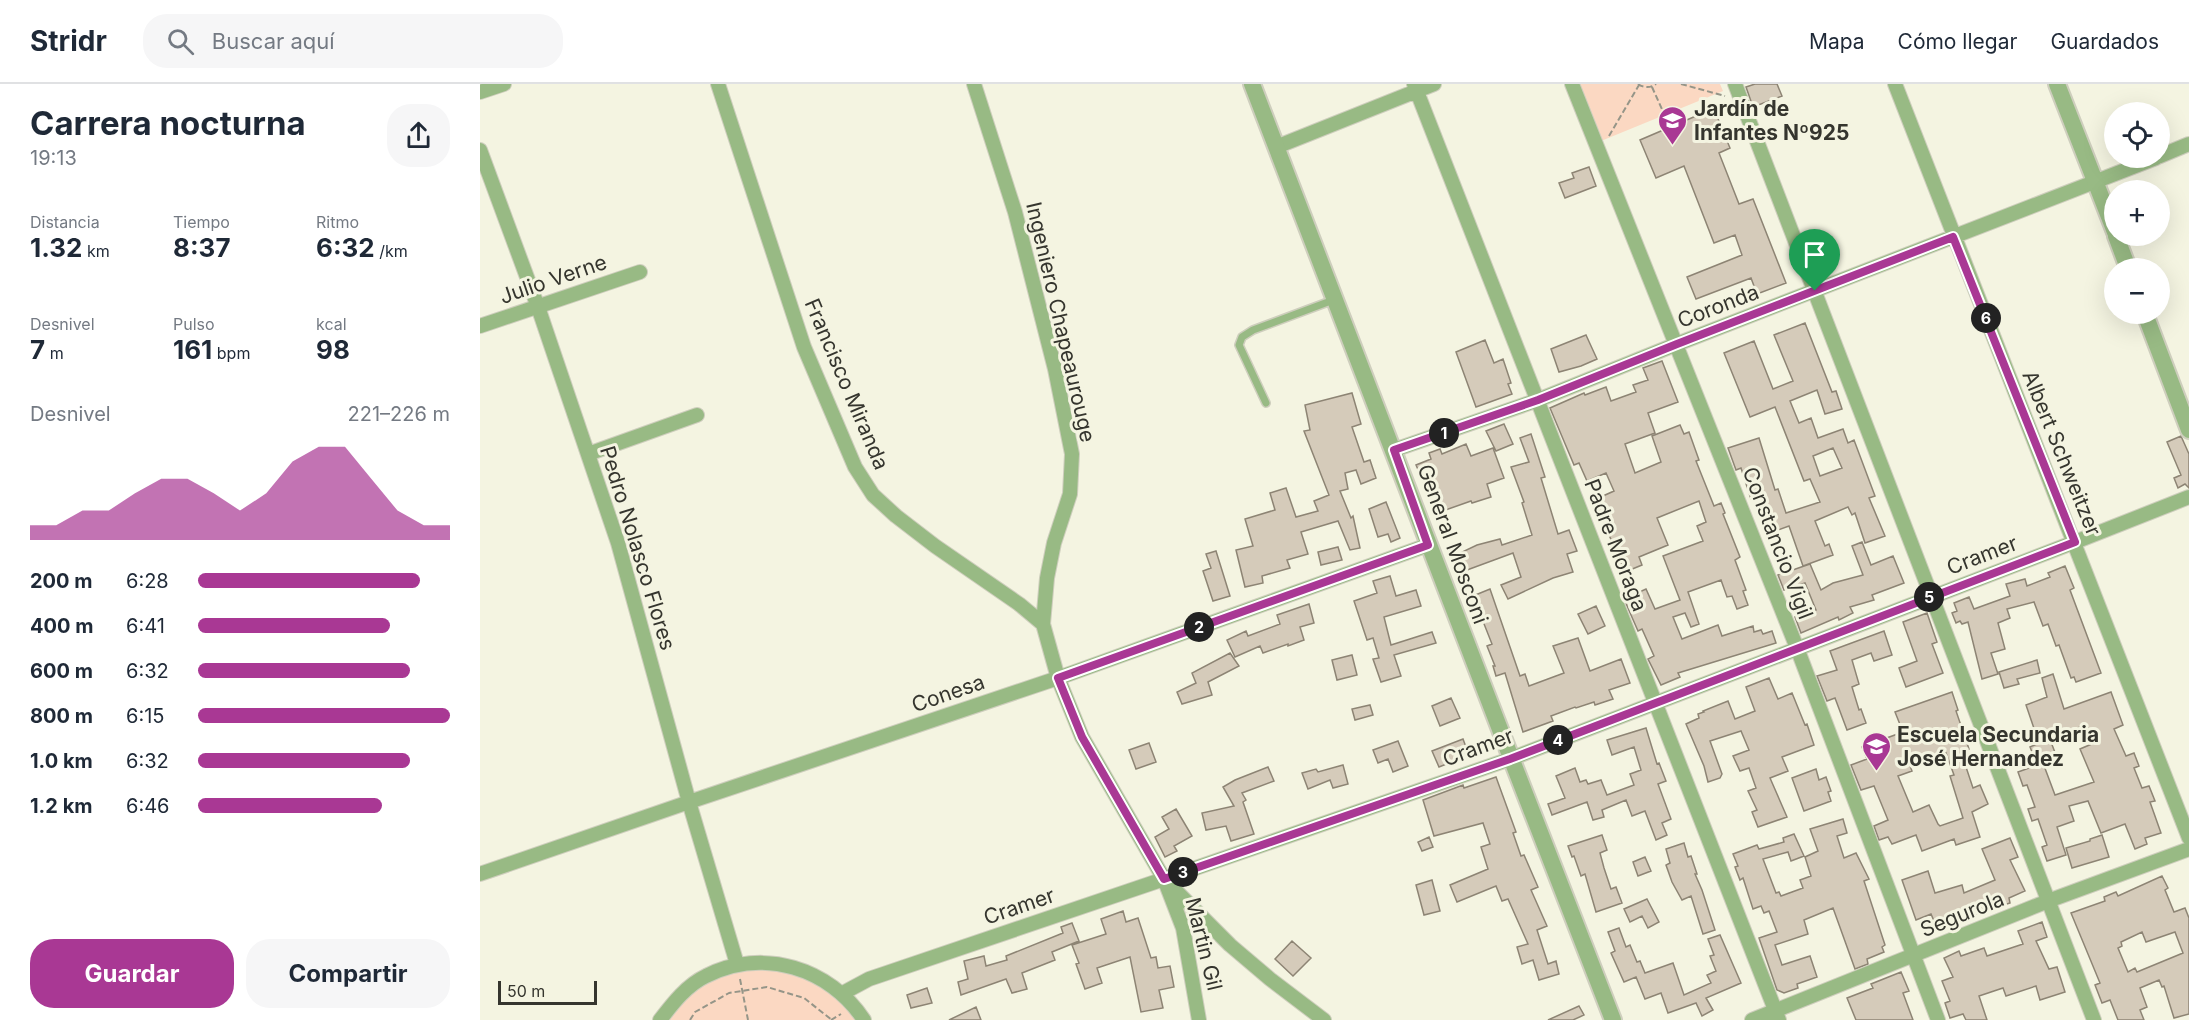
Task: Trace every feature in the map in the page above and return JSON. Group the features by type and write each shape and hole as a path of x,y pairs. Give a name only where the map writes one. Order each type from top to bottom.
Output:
{"street":[{"path":"480,92 504,84"},
{"name":"Francisco Miranda","path":"718,84 804,346 855,467 873,495 896,516 1019,604 1043,624"},
{"name":"Ingeniero Chapeaurouge","path":"974,84 1018,224 1055,369 1072,454 1070,494 1054,543 1047,578 1043,624 1058,678"},
{"name":"General Mosconi","path":"1252,84 1612,1020"},
{"path":"1276,147 1415,87 1434,84"},
{"name":"Constancio Vigil","path":"1572,84 1797,648 1938,1020"},
{"path":"1736,84 2094,1020"},
{"name":"Albert Schweitzer","path":"1895,84 2189,837"},
{"path":"2057,84 2104,202"},
{"name":"Padre Moraga","path":"1415,87 1777,1015"},
{"path":"2170,152 2189,144"},
{"name":"Pedro Nolasco Flores","path":"480,150 538,307 618,543 689,802 737,964"},
{"name":"Coronda","path":"1394,450 1538,400 2130,168"},
{"name":"Julio Verne","path":"480,326 640,272"},
{"path":"2149,324 2189,430"},
{"path":"588,454 697,415"},
{"name":"Cramer","path":"843,993 868,979 1510,759 2189,497"},
{"name":"Conesa","path":"480,874 1058,678 1428,545"},
{"path":"1058,678 1082,737 1164,879 1230,945 1324,1020"},
{"name":"Segurola","path":"1752,1020 1777,1015 2048,901 2189,849"},
{"name":"Martin Gil","path":"1164,879 1183,927 1198,1001 1199,1020"},
{"path":"660,1020 678,996 705,976 737,964 775,963 811,972 843,993 864,1020"}],"lane":[{"path":"1266,404 1239,345 1242,337 1253,330 1336,299"}],"path":[{"path":"1609,136 1639,85 1652,87 1656,84"},
{"path":"1681,84 1742,101"},
{"path":"1652,87 1665,116"},
{"path":"737,964 748,1020"},
{"path":"690,1020 696,1012 729,993 766,987 804,998 832,1020"}],"shaded area":[{"path":"1578,84 1720,84 1723,91 1601,141"},
{"path":"737,964 811,972 863,1020 660,1020 678,996"}],"building":[{"path":"1755,84 1777,84 1782,96 1753,107 1746,87"},
{"path":"1712,104 1730,148 1719,153 1739,204 1753,199 1786,283 1757,294 1751,278 1696,299 1687,277 1742,255 1735,235 1714,243 1684,166 1656,178 1640,140 1696,116 1695,112"},
{"path":"1589,167 1596,186 1565,198 1559,183 1574,178 1572,173"},
{"path":"1805,323 1832,392 1836,391 1842,409 1825,414 1817,390 1790,401 1799,423 1811,418 1818,438 1843,429 1848,443 1854,440 1875,496 1869,498 1885,536 1865,543 1855,513 1852,515 1848,507 1815,521 1825,546 1829,544 1833,555 1803,566 1789,526 1767,534 1755,498 1751,499 1741,468 1736,470 1728,448 1759,438 1775,490 1778,489 1786,513 1820,502 1810,479 1804,481 1775,407 1750,417 1724,353 1754,341 1773,389 1793,381 1774,335","holes":["1833,448 1842,468 1820,476 1813,456"]},
{"path":"1586,335 1597,359 1559,372 1551,349"},
{"path":"1485,340 1494,363 1503,359 1512,394 1476,407 1456,352"},
{"path":"1662,361 1678,402 1648,413 1655,433 1625,444 1635,473 1661,462 1652,436 1680,425 1684,434 1689,432 1699,460 1696,461 1714,506 1721,503 1725,513 1723,514 1740,557 1735,560 1746,590 1743,591 1748,605 1737,609 1732,596 1727,597 1721,580 1688,592 1699,624 1691,627 1685,613 1673,617 1682,639 1718,625 1722,636 1753,626 1754,632 1761,630 1763,634 1772,631 1776,643 1678,673 1680,677 1661,685 1648,659 1654,656 1642,629 1638,631 1624,599 1646,589 1655,609 1680,600 1663,556 1703,541 1697,526 1706,522 1699,501 1657,518 1668,545 1639,557 1642,565 1625,572 1594,500 1614,491 1606,473 1587,481 1579,463 1574,465 1550,408 1584,393 1585,395 1606,387 1611,401 1636,392 1633,385 1648,380 1643,368"},
{"path":"1352,393 1361,424 1352,427 1364,462 1370,460 1376,478 1361,484 1356,470 1345,473 1348,489 1340,491 1351,518 1353,516 1360,548 1350,550 1338,521 1301,532 1308,554 1287,560 1290,568 1262,576 1263,583 1245,587 1236,550 1253,546 1245,519 1275,510 1270,493 1286,488 1296,517 1318,511 1314,501 1329,495 1304,431 1310,430 1305,405"},
{"path":"1504,424 1513,444 1496,451 1486,431"},
{"path":"1531,434 1545,477 1541,478 1558,534 1569,530 1577,551 1567,554 1573,572 1553,578 1508,599 1501,585 1521,577 1513,553 1467,570 1460,553 1477,545 1500,539 1502,545 1532,535 1522,503 1524,502 1511,467 1529,462 1520,438"},
{"path":"2181,436 2189,454 2189,488 2185,484 2178,488 2174,478 2181,475 2167,442"},
{"path":"1466,444 1471,456 1493,448 1504,478 1487,484 1491,497 1472,503 1471,501 1437,513 1416,465 1431,459 1429,453 1440,449 1442,454"},
{"path":"1386,502 1400,538 1391,542 1388,534 1378,537 1369,509"},
{"path":"1862,542 1871,565 1893,556 1904,583 1872,595 1874,600 1850,607 1853,613 1839,620 1838,617 1801,633 1795,617 1816,610 1805,583 1784,590 1778,575 1810,564 1821,590 1833,583 1863,575 1852,546"},
{"path":"1338,547 1342,560 1321,565 1318,552"},
{"path":"1216,551 1230,596 1213,601 1203,571 1211,568 1206,554"},
{"path":"2065,566 2074,588 2070,590 2101,673 2076,682 2074,677 2071,678 2059,645 2056,646 2048,624 2043,626 2034,602 2007,609 2010,618 1998,623 2005,649 1991,653 1998,674 1982,679 1968,622 1956,623 1952,613 1957,611 1954,603 1969,597 1974,609 2010,596 2006,584 2025,579 2027,586 2050,577 2048,573"},
{"path":"1390,576 1396,596 1416,590 1421,606 1384,617 1391,645 1432,632 1436,643 1394,655 1401,676 1381,682 1373,659 1379,658 1373,638 1367,640 1354,601 1377,593 1373,581"},
{"path":"1490,589 1520,676 1525,674 1529,686 1564,673 1553,646 1578,638 1590,671 1621,659 1630,683 1609,690 1613,699 1595,705 1594,702 1575,707 1551,716 1553,721 1523,732 1505,673 1496,676 1493,666 1495,666 1487,646 1492,644 1473,596"},
{"path":"1309,604 1314,623 1300,627 1304,640 1263,653 1260,646 1235,657 1227,640 1246,631 1248,636 1280,624 1277,615"},
{"path":"1596,606 1605,626 1588,634 1578,614"},
{"path":"1927,613 1937,642 1932,644 1943,673 1906,687 1899,668 1917,661 1903,622"},
{"path":"1884,631 1892,655 1874,661 1871,653 1852,660 1859,684 1852,687 1859,710 1861,709 1866,723 1847,730 1835,698 1827,701 1817,676 1837,670 1830,651"},
{"path":"1230,653 1239,666 1208,682 1212,695 1182,704 1177,692 1196,683 1192,673"},
{"path":"1352,655 1357,675 1337,680 1332,660"},
{"path":"2037,660 2040,673 2017,679 2019,684 2004,688 1999,672"},
{"path":"2053,674 2064,709 2111,692 2123,725 2114,729 2126,756 2134,753 2139,766 2134,768 2142,788 2149,786 2155,801 2150,802 2161,833 2145,838 2147,844 2135,849 2125,824 2101,833 2088,801 2069,806 2074,821 2057,827 2066,855 2047,861 2042,847 2047,845 2038,819 2032,821 2028,809 2035,807 2027,785 2023,786 2018,772 2043,763 2055,795 2094,782 2080,749 2094,743 2087,725 2049,737 2056,755 2036,762 2030,747 2039,743 2026,705 2047,697 2042,678"},
{"path":"1769,678 1778,699 1792,693 1814,745 1782,757 1788,771 1770,778 1787,817 1758,827 1752,812 1757,810 1748,791 1756,788 1749,768 1740,771 1733,756 1749,750 1741,731 1710,741 1722,774 1720,778 1708,782 1704,766 1686,724 1699,718 1698,714 1703,711 1728,701 1735,719 1755,711 1746,687"},
{"path":"1952,692 1969,749 1961,752 1973,788 1980,785 1988,804 1972,812 1980,837 1956,845 1954,839 1922,851 1916,835 1892,844 1888,837 1879,840 1874,826 1888,820 1874,786 1861,790 1851,765 1867,759 1862,747 1903,732 1895,712","holes":["1946,753 1954,775 1950,776 1963,818 1940,826 1929,805 1913,812 1898,776 1912,771 1910,766"]},
{"path":"1451,698 1460,718 1440,726 1432,706"},
{"path":"1370,705 1373,715 1355,720 1352,709"},
{"path":"1646,728 1657,764 1659,763 1666,781 1658,784 1671,819 1662,823 1667,835 1656,840 1645,811 1632,816 1626,800 1602,810 1604,817 1593,820 1587,802 1552,815 1548,804 1565,798 1556,776 1575,768 1580,782 1586,780 1588,784 1601,780 1607,795 1634,785 1630,774 1641,770 1634,747 1612,755 1607,740"},
{"path":"1463,739 1469,755 1439,767 1432,751"},
{"path":"1398,741 1408,766 1393,772 1388,759 1378,763 1373,750"},
{"path":"1149,743 1156,762 1136,769 1129,750"},
{"path":"1343,765 1348,784 1333,788 1330,780 1308,789 1302,773 1316,769 1318,772"},
{"path":"1268,767 1274,781 1242,793 1246,800 1243,802 1254,834 1231,841 1226,826 1206,830 1202,813 1234,806 1223,787"},
{"path":"1816,769 1819,780 1826,777 1831,791 1828,792 1831,801 1804,811 1792,778"},
{"path":"1496,777 1516,832 1513,833 1521,856 1524,855 1538,887 1531,890 1547,926 1537,930 1548,964 1556,961 1559,974 1539,980 1533,960 1522,964 1517,947 1528,944 1508,899 1502,901 1496,886 1457,902 1450,885 1488,869 1481,847 1490,844 1483,823 1434,836 1423,800 1463,785 1464,788"},
{"path":"1176,809 1192,836 1174,846 1177,851 1165,857 1155,837 1169,829 1162,817"},
{"path":"1843,819 1847,833 1837,836 1844,858 1856,853 1869,879 1864,881 1885,945 1882,947 1884,952 1867,959 1868,964 1855,969 1833,908 1804,920 1808,934 1775,945 1782,965 1810,956 1817,977 1797,984 1798,988 1784,993 1777,990 1759,938 1777,932 1769,911 1764,913 1761,906 1753,909 1743,878 1740,880 1735,867 1738,866 1733,854 1757,845 1759,849 1784,842 1783,838 1794,834 1804,856 1791,861 1788,852 1763,859 1776,893 1779,892 1781,896 1803,888 1800,880 1811,876 1805,857 1818,851 1810,829"},
{"path":"1602,835 1607,850 1600,853 1604,868 1611,889 1616,887 1622,903 1596,912 1585,874 1581,876 1568,846"},
{"path":"2102,835 2109,857 2072,868 2066,848"},
{"path":"1429,837 1433,847 1422,851 1418,842"},
{"path":"2010,838 2018,857 2010,860 2025,891 2009,898 2010,903 1976,914 1973,906 1934,921 1931,914 1916,920 1902,880 1928,871 1935,893 1962,885 1964,893 1995,880 1982,849"},
{"path":"1684,843 1688,857 1691,856 1715,930 1703,934 1691,896 1682,900 1666,865 1670,863 1666,849"},
{"path":"1645,857 1651,871 1638,876 1633,862"},
{"path":"2162,876 2168,888 2165,890 2174,912 2185,908 2189,918 2189,1014 2174,1018 2164,986 2162,987 2159,980 2140,988 2147,1007 2140,1010 2144,1020 2118,1020 2110,1000 2102,1003 2095,985 2100,983 2071,913 2105,901 2104,897 2116,892 2118,896","holes":["2142,932 2146,942 2175,932 2183,953 2137,972 2135,968 2128,972 2118,948 2122,946 2121,942"]},
{"path":"1432,880 1440,911 1424,915 1416,885"},
{"path":"1647,899 1659,922 1648,928 1642,916 1630,922 1624,909"},
{"path":"1123,911 1126,922 1138,918 1151,958 1156,957 1158,968 1170,966 1174,987 1159,990 1163,1008 1141,1012 1130,957 1097,968 1102,983 1085,989 1072,945 1106,934 1101,919"},
{"path":"2042,922 2047,937 2036,941 2049,969 2057,967 2065,992 2040,1000 2036,986 2006,996 2003,988 1979,996 1987,1020 1966,1020 1963,1014 1950,1018 1945,1003 1950,1001 1942,981 1953,977 1944,958 1959,951 1961,956 1984,948 1987,956 2023,944 2018,931"},
{"path":"1072,923 1079,941 1052,952 1055,960 1022,973 1027,989 1012,993 1006,979 961,995 958,982 968,979 964,961 984,956 986,966 1007,960 1006,956 1063,933 1061,927"},
{"path":"1619,928 1626,947 1630,945 1637,962 1640,961 1645,973 1673,963 1684,995 1711,983 1707,975 1716,971 1710,956 1714,955 1708,939 1720,935 1741,983 1706,998 1713,1010 1702,1016 1696,1003 1668,1013 1661,993 1645,999 1636,977 1624,982 1611,953 1615,951 1608,932"},
{"path":"1292,941 1311,958 1293,976 1275,959"},
{"path":"1901,972 1909,991 1903,993 1913,1020 1856,1020 1847,998 1873,988 1871,984"},
{"path":"927,988 932,1003 911,1008 907,995"},
{"path":"1579,1006 1584,1015 1573,1020 1548,1020"},
{"path":"976,1007 981,1020 949,1020"}],"place":[{"name":"Jardín de Infantes Nº925","path":"1673,146"},
{"name":"Escuela Secundaria José Hernandez","path":"1876,772"}],"route":[{"path":"1953,237 2075,542 1510,759 1164,879 1082,737 1058,678 1428,545 1394,450 1538,400 1815,291 1953,237"}]}
